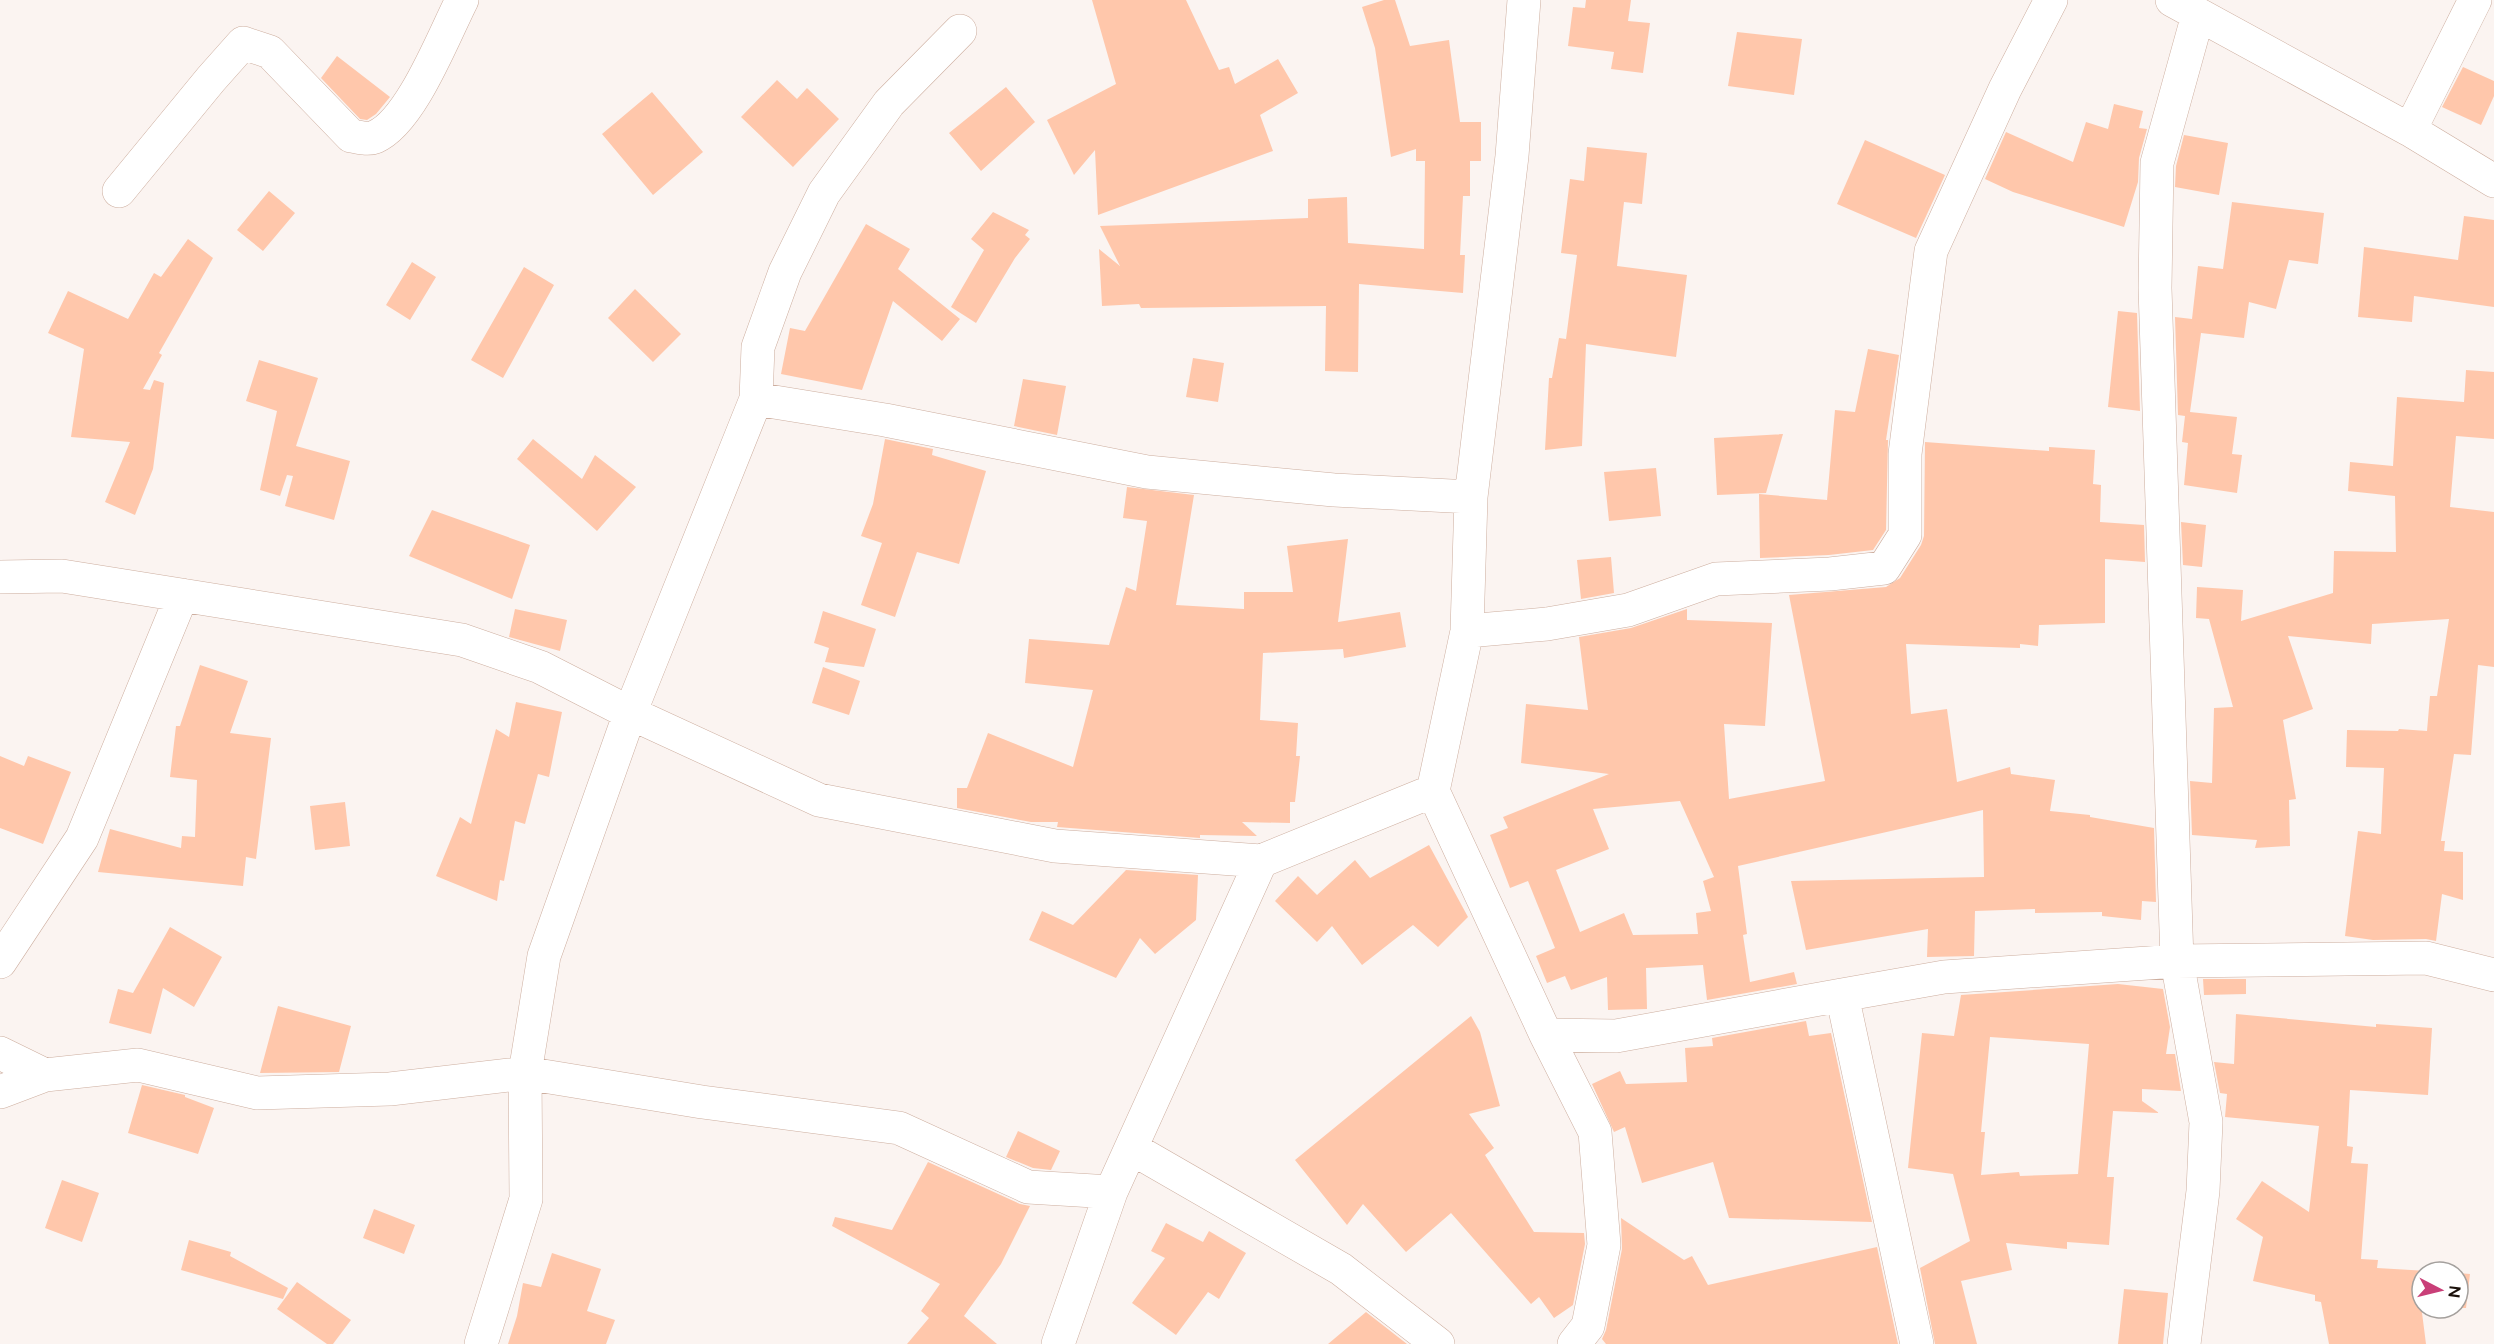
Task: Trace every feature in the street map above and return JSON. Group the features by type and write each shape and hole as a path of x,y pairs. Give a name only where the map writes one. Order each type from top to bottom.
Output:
{"street":[{"path":"119,191 211,79 243,44 270,52 351,136 373,138 392,126 416,93 462,0"},
{"path":"1524,0 1512,156 1471,497 1467,631 1433,791 1546,1035 1595,1132 1604,1245 1588,1326 1575,1344"},
{"path":"1467,631 1547,624 1628,610 1716,579 1830,574 1884,568 1905,535 1905,454 1931,251 2005,89 2051,0"},
{"path":"2410,130 2475,0"},
{"path":"2184,1344 2203,1191 2206,1122 2176,961 2155,288 2157,164 2185,8 2410,130 2494,181"},
{"path":"481,1344 526,1198 525,1073 544,956 630,713 756,399 758,347 785,272 824,193 889,103 960,31"},
{"path":"756,399 885,420 1147,472 1334,490 1471,497"},
{"path":"0,578 62,576 462,640 540,667 630,713 819,800 1055,846 1261,861 1433,791"},
{"path":"0,962 82,838 182,595"},
{"path":"1058,1344 1111,1192 1261,861"},
{"path":"1546,1035 1616,1036 1944,977 2176,961 2426,958 2494,975"},
{"path":"1842,995 1917,1344"},
{"path":"0,1053 45,1074"},
{"path":"0,1092 45,1074 138,1065 257,1093 390,1089 525,1073 702,1102 899,1128 1028,1187 1111,1192"},
{"path":"1131,1148 1341,1269 1438,1344"}],"building":[{"path":"1092,0 1186,0 1219,70 1229,67 1235,84 1278,59 1298,93 1260,115 1273,151 1098,215 1095,150 1074,175 1047,120 1116,84"},
{"path":"1384,0 1395,0 1410,46 1449,40 1460,122 1481,122 1481,161 1470,161 1470,196 1463,196 1460,255 1465,255 1463,293 1359,284 1358,372 1325,371 1326,306 1141,308 1139,304 1102,306 1099,249 1120,266 1100,226 1308,218 1308,199 1347,197 1348,243 1424,249 1425,161 1416,161 1416,149 1391,157 1375,48 1362,7"},
{"path":"1586,0 1631,0 1628,21 1650,23 1643,73 1611,69 1614,52 1568,46 1573,7 1585,8"},
{"path":"1737,32 1802,39 1794,95 1728,86"},
{"path":"337,56 390,97 376,114 367,120 360,119 321,78"},
{"path":"2463,67 2494,81 2494,96 2481,125 2442,107"},
{"path":"777,80 797,99 807,88 839,119 793,167 741,117"},
{"path":"1006,87 1035,122 981,171 949,133"},
{"path":"652,92 703,152 653,195 602,134"},
{"path":"2114,104 2143,111 2139,128 2147,129 2139,158 2138,182 2124,227 2013,192 1985,179 2006,132 2073,162 2086,122 2108,129"},
{"path":"2184,135 2228,143 2219,195 2175,187 2176,166"},
{"path":"1865,140 1945,175 1916,238 1837,204"},
{"path":"1587,147 1647,153 1642,204 1624,202 1617,266 1687,275 1676,357 1586,344 1582,446 1545,450 1549,378 1552,378 1559,338 1566,339 1577,255 1561,253 1570,179 1584,181"},
{"path":"269,191 295,213 263,251 237,230"},
{"path":"2232,202 2324,213 2318,264 2289,260 2276,309 2249,302 2244,338 2201,333 2190,412 2237,417 2232,454 2242,455 2237,493 2184,485 2188,443 2182,442 2185,416 2178,415 2175,317 2192,319 2198,266 2223,269"},
{"path":"993,212 1029,230 1025,235 1030,239 1015,258 976,323 951,307 984,250 971,239"},
{"path":"2464,216 2494,220 2494,307 2414,296 2412,322 2358,317 2364,247 2458,260"},
{"path":"866,224 910,249 898,269 960,319 942,341 893,301 862,390 781,374 790,328 805,331"},
{"path":"188,239 213,258 159,353 162,355 143,389 150,390 154,380 164,383 153,469 135,515 105,502 130,442 71,437 84,349 48,333 68,291 128,319 154,273 161,277"},
{"path":"412,262 436,277 410,320 386,305"},
{"path":"524,267 554,285 503,378 471,360"},
{"path":"635,289 681,334 653,362 608,318"},
{"path":"2118,311 2137,313 2140,411 2108,407"},
{"path":"1868,349 1899,355 1886,440 1888,440 1886,530 1873,550 1829,555 1760,558 1759,494 1827,500 1835,410 1855,412"},
{"path":"1193,358 1224,363 1218,402 1186,397"},
{"path":"259,360 318,378 296,446 350,461 334,520 285,506 293,476 287,475 280,496 260,490 277,411 246,401"},
{"path":"2466,370 2494,372 2494,439 2456,436 2450,507 2494,512 2494,667 2478,665 2471,755 2454,754 2441,841 2445,841 2444,851 2463,852 2463,900 2442,894 2436,941 2426,939 2373,940 2345,936 2358,831 2381,834 2384,768 2346,767 2347,730 2427,731 2430,696 2437,696 2449,619 2372,624 2371,644 2288,636 2313,709 2283,720 2296,799 2289,800 2290,846 2255,848 2257,840 2192,835 2190,781 2212,783 2214,708 2233,707 2209,619 2196,618 2197,587 2243,590 2241,621 2333,593 2334,551 2396,552 2395,496 2348,491 2350,462 2393,466 2397,397 2464,402"},
{"path":"1023,379 1066,386 1057,435 1014,426"},
{"path":"1783,434 1766,493 1717,495 1714,438"},
{"path":"533,439 582,479 595,455 636,487 597,531 517,459"},
{"path":"885,439 933,449 932,455 986,471 959,564 917,552 895,617 861,605 882,543 861,536 873,504"},
{"path":"1925,442 2049,451 2049,447 2095,450 2093,484 2101,485 2100,522 2144,525 2145,562 2105,559 2105,623 2039,625 2038,646 2020,644 2020,648 1906,644 1911,714 1947,709 1957,782 2010,767 2011,774 2055,780 2050,811 2090,815 2090,817 2154,828 2156,902 2142,901 2141,920 2102,916 2102,912 2035,913 2035,909 1975,911 1974,956 1927,957 1928,929 1806,950 1791,881 1984,877 1983,810 1738,866 1747,934 1743,935 1750,982 1794,972 1797,984 1707,1000 1703,965 1646,968 1647,1009 1608,1010 1607,977 1571,990 1565,976 1547,983 1536,956 1555,948 1528,881 1510,888 1490,835 1508,828 1503,817 1609,774 1521,763 1526,704 1588,710 1579,637 1631,628 1687,609 1687,620 1772,623 1765,726 1724,724 1729,799 1825,781 1789,595 1886,587 1900,578 1921,545 1924,536","holes":["1680,801 1714,877 1703,881 1711,911 1696,913 1698,934 1633,935 1624,913 1580,932 1556,870 1609,849 1593,809"]},
{"path":"1656,468 1661,516 1609,521 1604,472"},
{"path":"1127,487 1194,495 1176,605 1244,609 1244,592 1293,592 1287,546 1348,539 1338,622 1400,612 1406,647 1344,658 1343,649 1263,653 1260,720 1298,723 1296,756 1300,756 1295,802 1290,802 1290,823 1242,822 1257,836 1200,835 1200,838 1057,827 1058,822 1031,822 957,808 957,788 967,788 988,733 1073,767 1093,690 1025,683 1029,639 1109,645 1126,587 1136,591 1147,521 1123,518"},
{"path":"432,510 530,545 512,599 409,556"},
{"path":"2181,522 2206,525 2202,567 2183,565"},
{"path":"1611,557 1614,593 1581,599 1577,560"},
{"path":"515,609 567,620 560,651 509,637"},
{"path":"823,611 876,629 864,667 825,662 829,648 814,643"},
{"path":"200,665 248,681 230,733 271,738 256,859 246,857 243,886 98,872 110,829 181,848 182,836 195,837 197,780 170,777 176,726 180,726"},
{"path":"823,667 860,681 849,715 812,703"},
{"path":"516,702 562,712 549,777 538,774 525,824 515,821 504,881 500,880 497,901 436,876 460,817 471,824 496,729 509,737"},
{"path":"0,756 24,766 28,756 71,772 43,844 0,828"},
{"path":"345,802 350,846 315,850 310,806"},
{"path":"1429,845 1468,917 1438,947 1413,925 1362,965 1332,926 1317,942 1275,901 1298,876 1317,895 1355,860 1370,878"},
{"path":"1126,870 1198,875 1196,920 1155,954 1140,938 1116,978 1029,940 1042,911 1073,925"},
{"path":"170,927 222,957 194,1007 163,988 151,1034 109,1023 118,989 133,993"},
{"path":"2203,979 2246,979 2246,994 2204,995"},
{"path":"2118,984 2163,989 2170,1027 2166,1054 2175,1054 2181,1091 2142,1089 2142,1101 2159,1113 2113,1111 2107,1177 2114,1177 2109,1245 2067,1242 2067,1249 2006,1243 2012,1270 1961,1281 1977,1344 1935,1344 1920,1268 1970,1241 1953,1174 1908,1168 1922,1033 1954,1036 1961,995","holes":["1990,1037 2089,1044 2078,1174 2020,1176 2019,1172 1981,1175 1985,1132 1981,1132"]},
{"path":"278,1006 351,1026 339,1072 260,1073"},
{"path":"2236,1014 2376,1027 2376,1024 2432,1028 2428,1095 2350,1090 2347,1146 2353,1147 2351,1163 2368,1164 2361,1259 2378,1260 2377,1268 2410,1270 2410,1320 2423,1320 2426,1344 2329,1344 2321,1302 2315,1301 2315,1295 2253,1281 2263,1237 2236,1219 2262,1181 2309,1212 2319,1126 2225,1117 2227,1094 2220,1093 2214,1062 2234,1064"},
{"path":"1471,1016 1480,1032 1500,1106 1469,1114 1494,1148 1485,1155 1534,1232 1584,1233 1585,1244 1573,1305 1554,1318 1539,1297 1531,1304 1451,1213 1406,1252 1363,1204 1347,1225 1295,1160"},
{"path":"1806,1021 1809,1036 1831,1033 1872,1222 1729,1218 1713,1162 1642,1183 1625,1127 1614,1132 1592,1084 1620,1071 1626,1084 1687,1082 1685,1048 1713,1046 1712,1038"},
{"path":"142,1085 185,1095 185,1097 214,1108 198,1154 128,1133"},
{"path":"1018,1131 1060,1151 1051,1170 1033,1168 1006,1157"},
{"path":"928,1162 1020,1204 1030,1206 1001,1264 964,1316 997,1344 907,1344 929,1318 921,1311 940,1284 832,1226 835,1217 892,1230"},
{"path":"62,1180 99,1193 82,1242 45,1228"},
{"path":"374,1209 415,1225 404,1254 363,1238"},
{"path":"1621,1218 1684,1260 1692,1256 1708,1285 1877,1247 1898,1344 1606,1344 1602,1339 1606,1330 1622,1249"},
{"path":"1166,1223 1203,1242 1209,1231 1246,1253 1219,1299 1208,1292 1176,1335 1132,1303 1165,1258 1151,1251"},
{"path":"189,1240 231,1252 230,1256 288,1288 283,1299 181,1270"},
{"path":"552,1253 601,1269 587,1311 615,1320 606,1344 508,1344 517,1316 523,1283 541,1287"},
{"path":"297,1282 351,1320 333,1344 327,1344 277,1309"},
{"path":"2124,1289 2168,1293 2163,1344 2118,1344"},
{"path":"1366,1312 1407,1344 1328,1344"}]}
